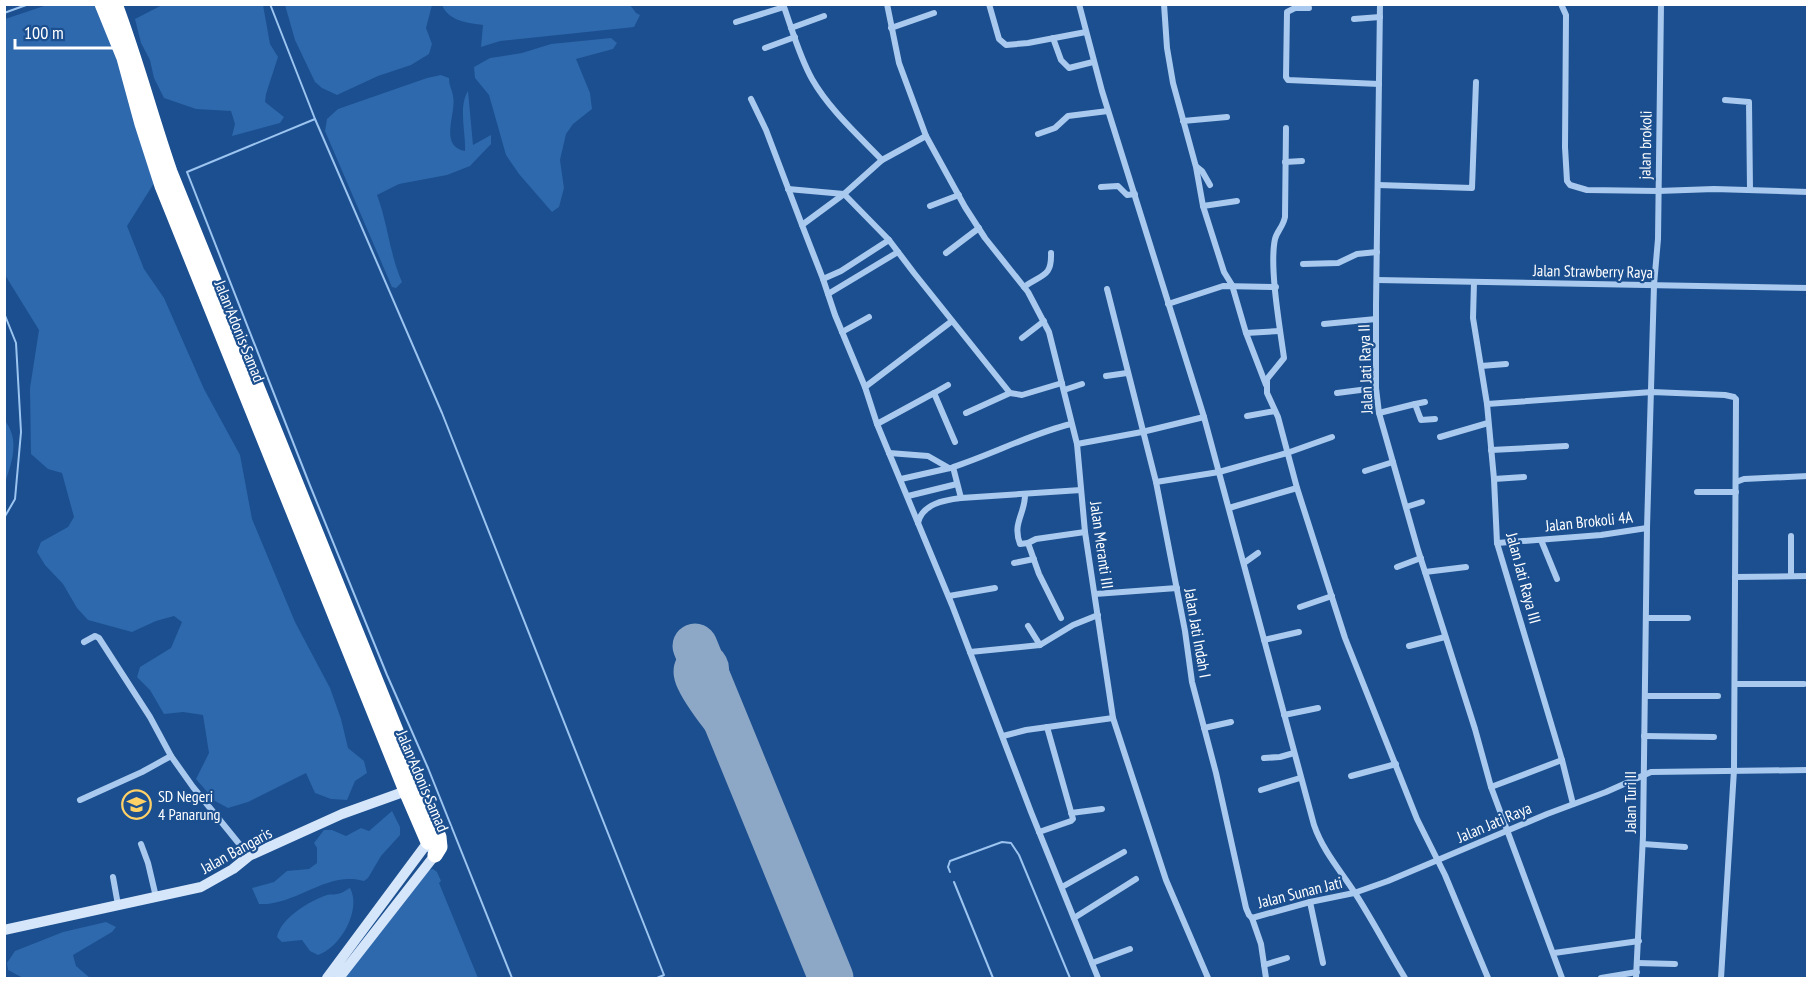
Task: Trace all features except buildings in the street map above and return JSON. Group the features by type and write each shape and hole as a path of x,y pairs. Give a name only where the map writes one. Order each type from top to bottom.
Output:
{"highway":[{"name":"Jalan Adonis Samad","path":"102,4 361,661 406,791 431,848 440,847 439,837 361,661"},
{"name":"Jalan Adonis Samad","path":"115,4 134,55 144,110"}],"street":[{"name":"Jalan Meranti III","path":"887,4 899,63 926,136 979,228 1024,287 1049,332 1077,444 1085,532 1113,718 1166,880 1208,978"},
{"path":"989,4 1002,43 1016,45 1086,32"},
{"path":"1079,4 1093,62 1204,417 1314,825 1337,870 1354,892 1405,978"},
{"path":"1164,4 1167,48 1196,167 1203,206 1224,272 1232,285 1246,333 1275,411 1296,488 1345,638 1417,819 1445,875 1488,978"},
{"name":"Jalan Jati Raya II","path":"1380,4 1376,319 1376,388 1379,413 1491,787 1562,978"},
{"path":"1562,4 1566,15 1565,147 1569,185 1587,190 1808,192"},
{"name":"jalan brokoli","path":"1652,392 1654,285 1658,239 1661,4"},
{"path":"736,22 783,6 813,82 882,160"},
{"path":"1309,8 1295,8 1287,12 1286,77 1288,81 1379,84"},
{"path":"891,28 934,13"},
{"path":"791,28 824,16"},
{"path":"1354,19 1380,17"},
{"path":"765,48 795,37"},
{"path":"1053,39 1061,60 1069,68 1093,62"},
{"path":"1378,185 1472,188 1476,81"},
{"path":"751,99 766,130 865,387 877,424 949,596 1098,978"},
{"path":"1725,100 1749,102 1750,190"},
{"path":"1038,134 1059,126 1068,116 1108,111"},
{"path":"1183,121 1227,117"},
{"path":"1266,385 1267,380 1284,358 1276,287 1275,239 1283,226 1285,217 1286,128"},
{"path":"802,225 844,194 882,160 926,136"},
{"path":"1285,162 1302,161"},
{"path":"1196,167 1202,171 1210,185"},
{"path":"1101,187 1118,186 1127,195 1135,194"},
{"path":"788,189 844,194 889,240 1010,393"},
{"path":"930,206 959,195"},
{"path":"1203,206 1237,201"},
{"path":"946,253 979,228"},
{"path":"823,279 841,271 889,240"},
{"path":"828,294 898,252"},
{"path":"1303,264 1338,263 1357,254 1377,252"},
{"path":"1024,287 1048,272 1051,267 1051,254"},
{"name":"Jalan Strawberry Raya","path":"1377,280 1808,288"},
{"name":"Jalan Jati Raya III","path":"1474,282 1473,318 1491,450 1497,543 1573,804"},
{"path":"1168,304 1232,285 1276,287"},
{"name":"Jalan Jati Indah I","path":"1107,289 1156,482 1191,674 1239,881 1248,913 1261,944 1266,978"},
{"path":"842,332 869,317"},
{"path":"1324,324 1376,319"},
{"path":"865,387 952,321"},
{"path":"1022,338 1044,321"},
{"path":"1246,333 1280,331"},
{"path":"1481,366 1506,364"},
{"path":"1106,376 1127,373"},
{"path":"966,413 1010,393 1022,395 1082,384"},
{"path":"877,424 948,385"},
{"path":"1337,393 1376,388"},
{"path":"1486,405 1652,392 1734,397 1736,403 1734,770 1721,978"},
{"name":"Jalan Turi II","path":"1636,975 1643,844 1647,528 1652,392"},
{"path":"934,393 955,442"},
{"path":"1379,413 1425,402"},
{"path":"1415,404 1421,420 1435,419"},
{"path":"1247,416 1275,411"},
{"path":"1077,444 1204,417"},
{"path":"1440,437 1488,423"},
{"path":"901,479 982,458 1050,429 1071,424"},
{"path":"1156,482 1219,472 1287,453 1332,437"},
{"path":"1491,450 1566,446"},
{"path":"889,453 928,456 951,467 961,498"},
{"path":"1365,471 1393,462"},
{"path":"1736,482 1744,479 1808,476"},
{"path":"1494,479 1524,477"},
{"path":"908,496 957,484"},
{"path":"1229,508 1296,488"},
{"path":"918,523 924,510 944,501 1081,490"},
{"path":"1697,492 1736,492"},
{"path":"1025,495 1025,503 1017,527 1020,544 1036,539 1085,532"},
{"path":"1406,507 1422,502"},
{"name":"Jalan Brokoli 4A","path":"1497,543 1647,528"},
{"path":"1791,536 1791,575"},
{"path":"1541,540 1557,579"},
{"path":"1028,543 1039,574 1061,618"},
{"path":"1244,563 1258,553"},
{"path":"1397,567 1421,558"},
{"path":"1014,563 1034,559"},
{"path":"1425,572 1466,567"},
{"path":"1735,577 1808,576"},
{"path":"949,596 995,588"},
{"path":"1095,594 1177,588"},
{"path":"1300,607 1332,596"},
{"path":"970,652 1040,645 1073,625 1098,615"},
{"path":"1646,622 1688,618"},
{"path":"1028,626 1040,645"},
{"path":"1264,640 1299,632"},
{"path":"84,642 95,636 99,638 150,717 171,756 249,856"},
{"path":"1409,646 1445,637"},
{"path":"1735,684 1804,684"},
{"path":"1645,696 1718,696"},
{"path":"1284,715 1318,708"},
{"path":"1003,736 1026,730 1113,718"},
{"path":"1204,728 1231,722"},
{"path":"1040,832 1071,821 1071,813 1047,728"},
{"path":"1644,736 1714,737"},
{"path":"1264,758 1294,753"},
{"path":"80,800 171,756"},
{"path":"1491,787 1562,760"},
{"path":"1351,776 1396,764"},
{"name":"Jalan Jati Raya","path":"1354,892 1437,861 1654,771 1808,770"},
{"path":"1261,790 1300,778"},
{"name":"Jalan Bangaris","path":"4,930 206,885 233,869 249,856 342,814 406,791"},
{"path":"1071,813 1102,809"},
{"path":"141,844 156,897"},
{"path":"1643,844 1684,847"},
{"path":"327,978 431,848"},
{"path":"339,978 431,848"},
{"path":"1062,887 1124,852"},
{"path":"113,877 118,904"},
{"path":"1074,918 1136,879"},
{"name":"Jalan Sunan Jati","path":"1252,918 1354,892"},
{"path":"1310,902 1323,963"},
{"path":"1554,953 1639,941"},
{"path":"1092,963 1130,949"},
{"path":"1264,965 1287,958"},
{"path":"1637,963 1675,964"},
{"path":"1601,978 1636,975"}],"shaded area":[{"path":"164,4 263,5 270,44 278,57 265,102 284,117 280,123 232,136 235,124 231,111 196,109 164,98 141,43 135,19"},
{"path":"47,5 95,5 125,78 156,180 127,226 144,269 164,298 204,389 240,455 252,519 295,622 330,688 348,748 364,761 367,773 355,781 347,800 331,799 315,793 306,773 248,802 228,808 215,801 196,779 209,753 203,715 183,712 164,714 150,690 137,677 140,667 171,648 182,622 174,616 132,632 88,620 37,552 41,542 68,527 74,517 62,473 48,469 31,454 30,388 39,330 5,275 5,19"},
{"path":"285,5 432,5 426,28 432,44 429,54 411,65 378,76 337,95 315,82 295,40"},
{"path":"442,5 630,5 640,15 634,27 500,41 481,47 483,25 454,18"},
{"path":"611,38 617,43 613,49 576,59 590,93 592,109 573,124 566,134 560,160 564,188 559,207 552,212 519,174 506,155 489,95 475,78 474,67 490,58 522,53 551,44"},
{"path":"441,75 449,78 453,96 450,128 452,143 465,151 463,105 468,91 473,145 491,135 491,144 470,166 447,175 399,184 377,195 402,282 396,288 392,287 325,131 327,119 338,109"},
{"path":"5,421 10,428 13,451 5,483"},
{"path":"392,811 400,827 400,835 381,856 364,881 337,880 286,900 259,904 252,888 274,882 287,871 309,869 317,863 317,848 314,843 324,830 332,830 346,836 361,828 369,831"},
{"path":"433,869 441,881 439,883 478,978 343,978 429,870"},
{"path":"350,888 353,897 351,917 341,937 326,951 318,955 310,951 302,940 282,942 277,937 284,923 304,906"},
{"path":"106,922 116,927 112,932 73,955 76,966 90,978 23,978 8,970 7,963 15,951 63,932"}],"waterway":[{"path":"4,13 29,4"},
{"path":"270,4 315,119"},
{"path":"512,978 428,768 387,675 309,483 187,172 315,119 442,413 664,975 657,978"},
{"path":"4,313 16,343 21,432 15,499 4,518"},
{"path":"950,872 948,867 950,861 1002,842 1011,843 1019,855 1070,978"},
{"path":"954,882 993,978"}],"taxiway":[{"path":"712,686 718,679 720,666 712,654 699,651 685,662 683,676 686,685 709,720 744,764"}],"runway":[{"path":"695,646 831,978"}],"place":[{"name":"SD Negeri 4 Panarung","path":"137,805"}]}
